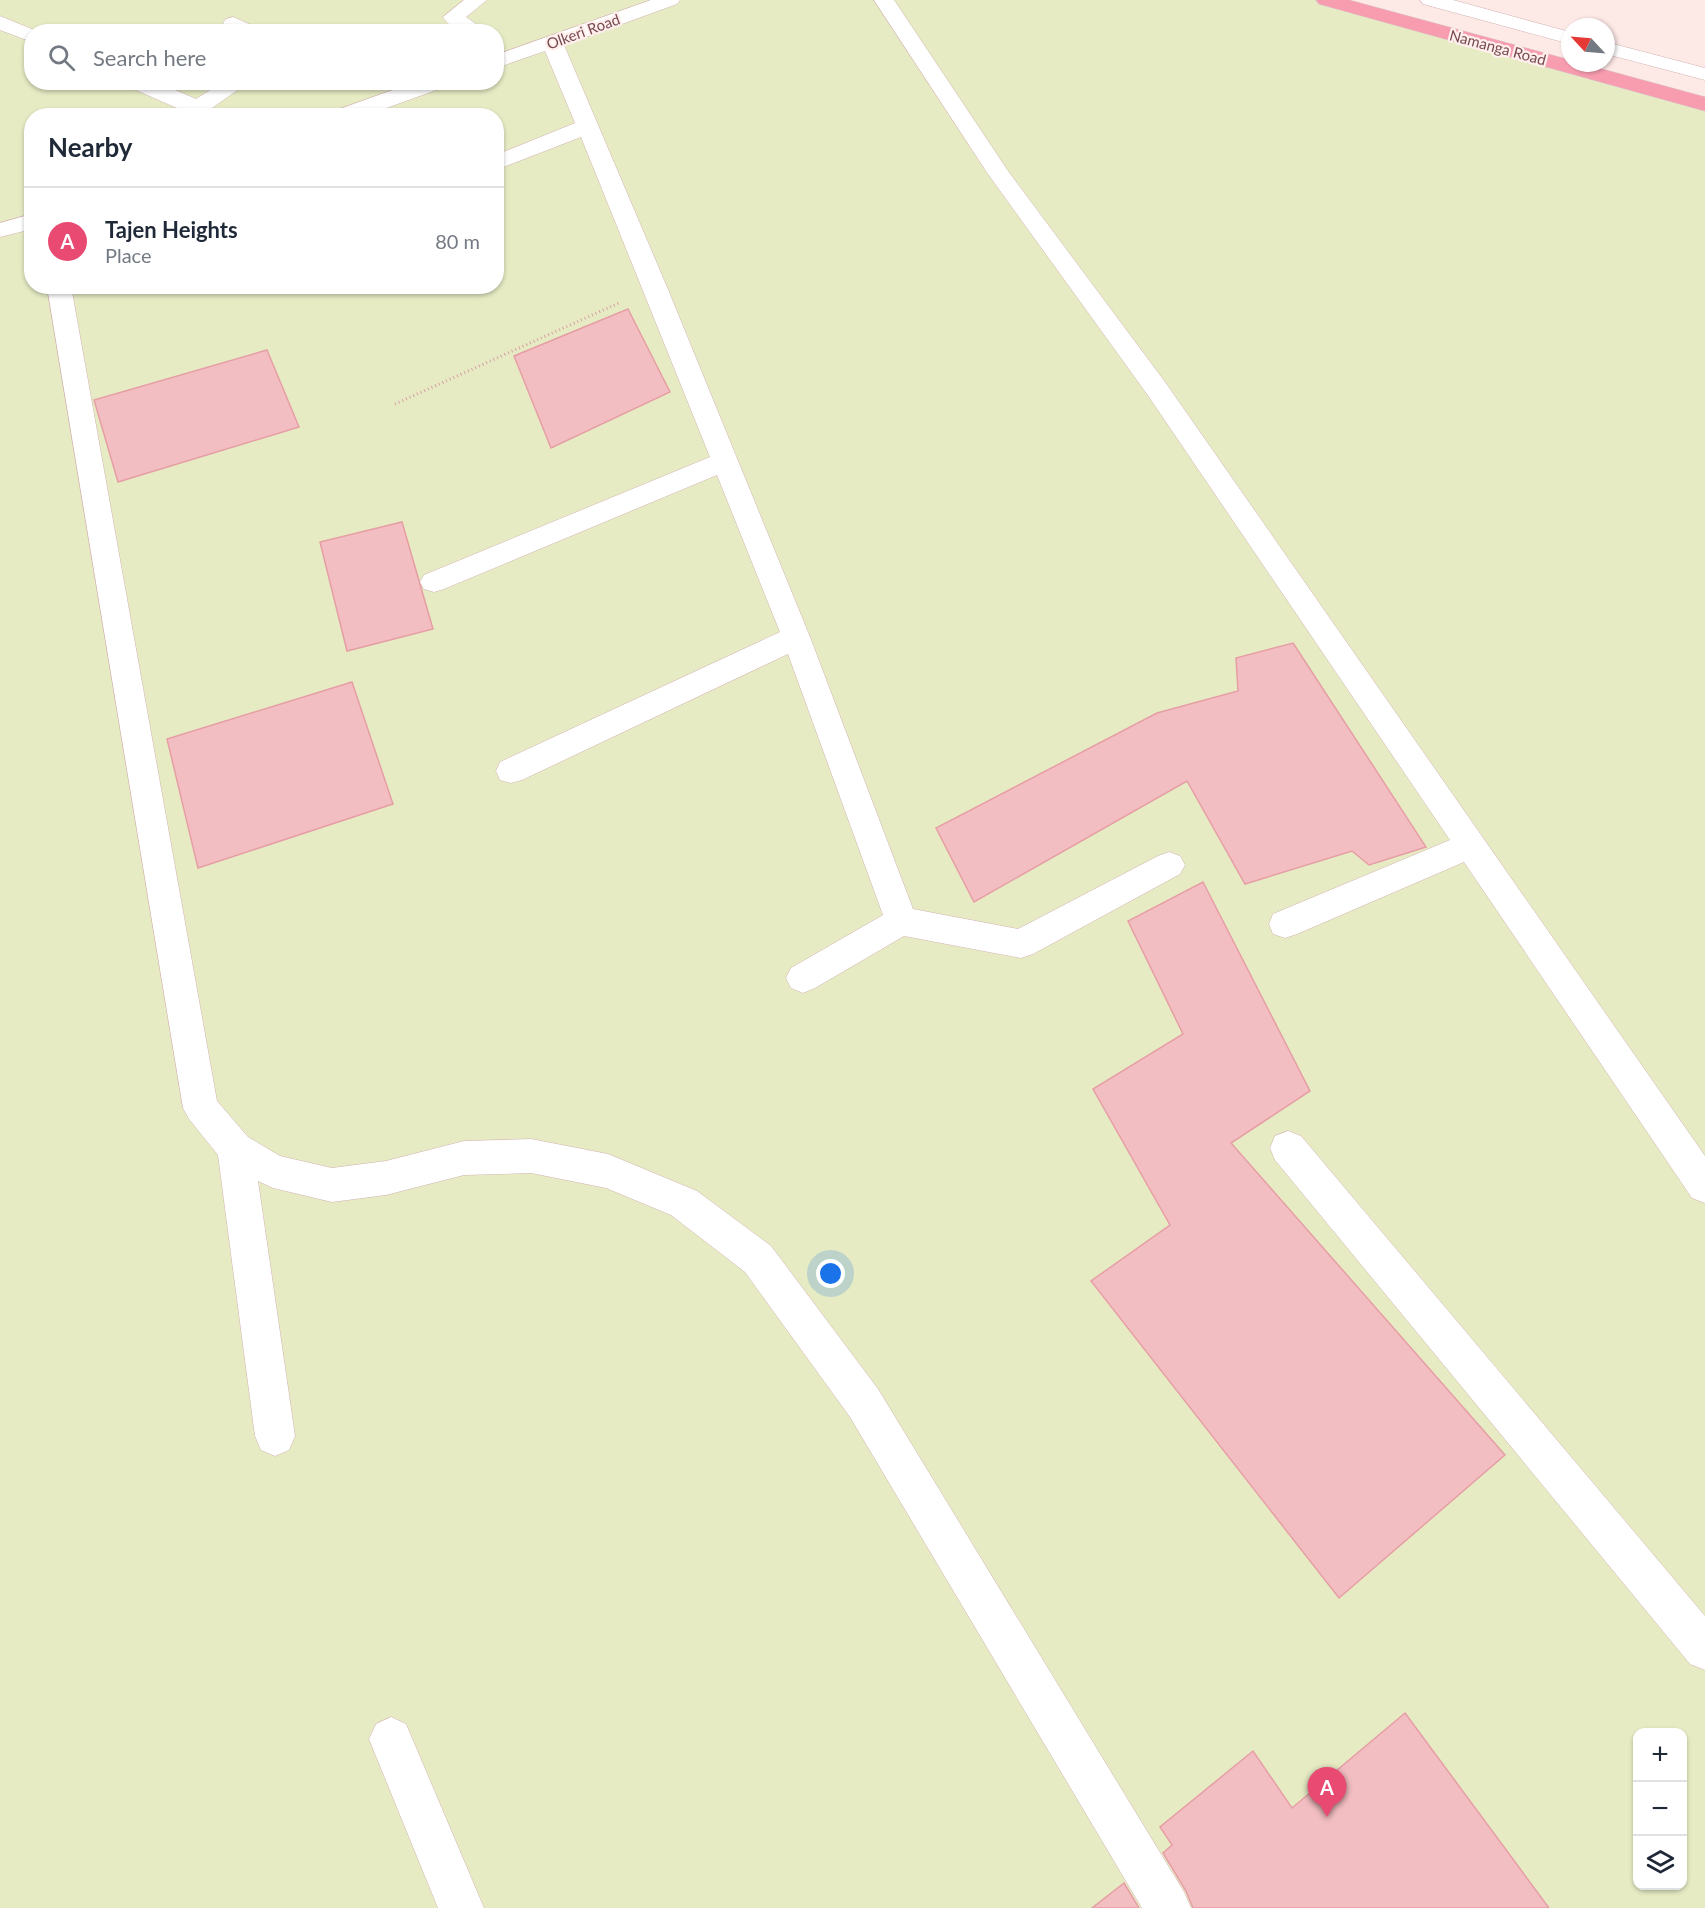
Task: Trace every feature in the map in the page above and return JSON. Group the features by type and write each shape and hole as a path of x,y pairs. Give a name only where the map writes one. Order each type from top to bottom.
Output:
{"highway":[{"name":"Namanga Road","path":"1326,0 1705,104"}],"street":[{"path":"463,24 453,17 477,0"},
{"name":"Olkeri Road","path":"504,59 670,0"},
{"path":"884,0 999,174 1156,388 1705,1186"},
{"path":"1430,0 1561,36"},
{"path":"0,22 24,32"},
{"path":"504,39 541,46 588,126 796,637 901,921"},
{"path":"1615,50 1705,74"},
{"path":"155,90 197,108"},
{"path":"208,108 229,90"},
{"path":"364,108 415,90"},
{"path":"504,160 588,126"},
{"path":"0,230 24,223"},
{"path":"60,294 201,1108 235,1149 273,1171 332,1185 386,1178 464,1158 531,1156 608,1171 684,1203 758,1258 864,1403 1168,1908"},
{"path":"434,582 726,461"},
{"path":"511,771 796,637"},
{"path":"1285,924 1469,846"},
{"path":"803,978 901,921 1021,944 1169,865"},
{"path":"1288,1148 1705,1649"},
{"path":"235,1149 275,1436"},
{"path":"391,1739 460,1908"}],"path":[{"path":"395,404 655,287"}],"green space":[{"path":"0,0 1318,0 1561,67 1561,72 1581,72 1705,106 1705,1908 0,1908"}],"building":[{"path":"628,309 670,392 551,448 514,356"},
{"path":"267,350 299,427 118,482 94,400"},
{"path":"402,522 433,629 347,651 320,542"},
{"path":"1293,643 1426,847 1369,865 1352,851 1245,884 1187,781 974,902 936,828 1157,713 1238,691 1236,658"},
{"path":"352,682 393,804 198,868 167,739"},
{"path":"1203,882 1310,1091 1231,1143 1505,1455 1339,1598 1091,1281 1170,1225 1093,1089 1183,1034 1128,921"},
{"path":"1405,1713 1549,1908 1193,1908 1186,1891 1163,1853 1172,1845 1160,1827 1253,1751 1292,1808"},
{"path":"1124,1883 1139,1908 1092,1908"}],"place":[{"name":"Tajen Heights","path":"1327,1817"}]}
